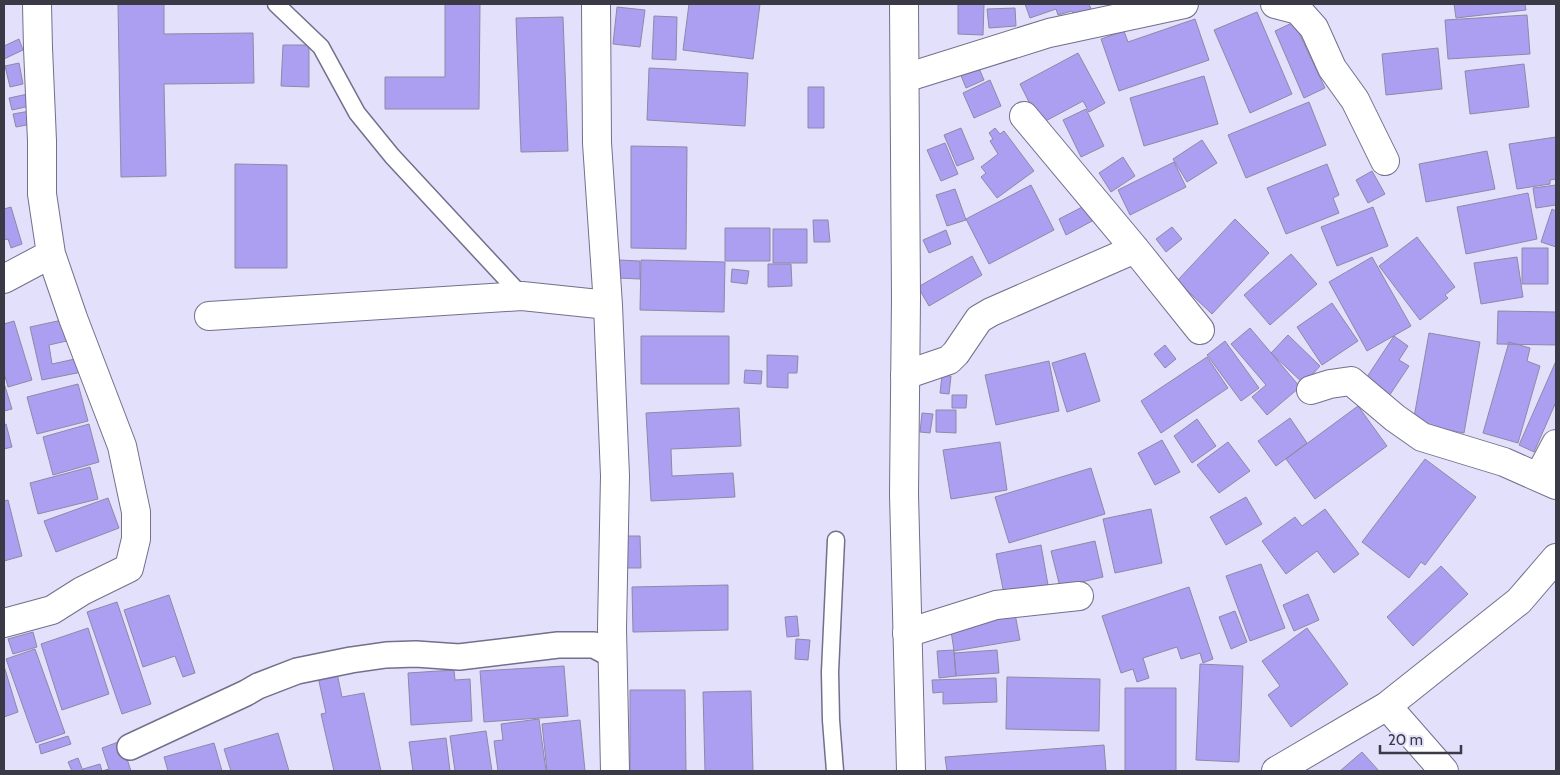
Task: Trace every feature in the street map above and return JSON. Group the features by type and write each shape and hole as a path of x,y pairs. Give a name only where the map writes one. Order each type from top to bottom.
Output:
{"street":[{"path":"4,623 52,610 82,590 129,568 136,539 136,512 122,446 73,318 51,254 42,194 38,4"},
{"path":"596,4 597,143 608,305 615,476 612,628 614,771"},
{"path":"904,4 906,289 904,494 911,771"},
{"path":"904,78 1049,34 1184,4"},
{"path":"1275,4 1298,10 1314,28 1332,68 1355,100 1385,161"},
{"path":"1024,116 1200,330"},
{"path":"905,375 949,360 956,353 979,318 1135,249"},
{"path":"4,279 51,254"},
{"path":"209,316 522,296 608,305"},
{"path":"1311,390 1330,384 1351,381 1395,418 1422,437 1504,462 1548,481 1556,444"},
{"path":"1276,771 1387,706 1519,601 1556,558"},
{"path":"907,633 996,605 1079,596"},
{"path":"130,747 246,694 258,686 297,671 351,660 386,655 416,654 459,657 558,645 594,645 613,655"},
{"path":"1387,706 1444,771"}],"lane":[{"path":"276,4 321,47 357,112 392,156 522,296"},
{"path":"834,771 830,672 836,540"}],"building":[{"path":"118,4 164,4 164,34 253,33 254,83 164,84 166,176 121,177"},
{"path":"445,4 480,4 479,109 385,109 385,77 445,77"},
{"path":"689,4 760,4 753,59 683,50"},
{"path":"958,4 984,4 983,35 958,34"},
{"path":"1025,4 1089,4 1091,9 1074,15 1072,11 1058,15 1056,9 1030,18"},
{"path":"1454,4 1525,4 1526,10 1456,18"},
{"path":"617,7 645,10 640,47 613,44"},
{"path":"1015,8 1016,26 989,28 987,9"},
{"path":"1257,12 1292,94 1250,113 1214,30"},
{"path":"1527,15 1530,54 1448,59 1445,20"},
{"path":"654,16 677,17 676,60 652,59"},
{"path":"563,17 568,151 521,152 516,18"},
{"path":"1195,19 1209,60 1119,91 1101,39 1124,31 1128,42"},
{"path":"1294,22 1325,88 1304,98 1275,31"},
{"path":"19,39 23,50 4,59 4,46"},
{"path":"283,45 309,45 309,87 281,86"},
{"path":"1438,48 1442,89 1386,95 1382,54"},
{"path":"1078,53 1105,103 1089,112 1083,101 1040,124 1020,84"},
{"path":"19,63 23,84 10,87 5,66"},
{"path":"1524,64 1529,107 1470,114 1465,71"},
{"path":"978,66 984,80 966,88 960,73"},
{"path":"649,68 748,73 745,126 647,120"},
{"path":"1204,76 1218,124 1144,146 1130,98"},
{"path":"990,80 1001,106 974,118 963,93"},
{"path":"808,87 824,87 824,128 808,128"},
{"path":"28,94 30,106 12,110 9,98"},
{"path":"1309,102 1326,145 1246,178 1228,135"},
{"path":"1086,109 1104,146 1081,157 1063,120"},
{"path":"30,111 32,124 16,127 13,114"},
{"path":"961,128 974,159 957,166 944,135"},
{"path":"995,128 1000,134 1004,131 1034,171 997,198 981,177 986,173 981,167 998,154 990,141 993,139 989,133"},
{"path":"1556,137 1556,179 1550,180 1550,184 1517,189 1509,144"},
{"path":"1202,140 1217,163 1187,182 1173,159"},
{"path":"945,143 958,174 941,181 927,150"},
{"path":"631,146 687,147 686,249 631,248"},
{"path":"1487,151 1495,189 1426,202 1419,164"},
{"path":"1123,157 1135,176 1111,192 1099,173"},
{"path":"1174,162 1186,187 1130,215 1118,190"},
{"path":"235,164 287,165 287,268 235,268"},
{"path":"1327,164 1339,195 1333,198 1339,213 1286,234 1267,188"},
{"path":"1372,171 1385,194 1368,203 1356,180"},
{"path":"1031,185 1054,230 989,264 966,219"},
{"path":"1556,185 1556,205 1536,208 1533,188"},
{"path":"955,189 966,220 947,226 936,195"},
{"path":"1528,193 1537,239 1466,254 1457,207"},
{"path":"1088,204 1096,219 1066,235 1059,219"},
{"path":"11,207 22,244 11,248 8,239 4,240 4,209"},
{"path":"1373,207 1388,246 1337,266 1321,227"},
{"path":"1552,209 1556,211 1556,247 1541,242"},
{"path":"1235,219 1269,253 1212,314 1177,281"},
{"path":"813,220 828,220 830,242 814,242"},
{"path":"1172,227 1182,239 1166,252 1156,239"},
{"path":"725,228 770,228 770,261 725,261"},
{"path":"773,229 807,229 807,263 773,263"},
{"path":"946,230 951,244 929,253 923,240"},
{"path":"1417,237 1455,287 1445,295 1448,298 1420,320 1379,266"},
{"path":"1522,248 1548,248 1548,284 1522,284"},
{"path":"1291,254 1317,284 1270,325 1244,295"},
{"path":"972,256 982,275 929,306 918,287"},
{"path":"1372,257 1411,326 1367,351 1329,282"},
{"path":"1517,257 1523,297 1481,304 1474,263"},
{"path":"619,260 640,261 640,279 618,278"},
{"path":"641,260 725,262 724,312 640,310"},
{"path":"768,264 791,264 792,286 768,287"},
{"path":"732,269 749,271 747,284 731,282"},
{"path":"1332,303 1358,341 1322,365 1297,327"},
{"path":"1498,311 1556,312 1556,345 1497,344"},
{"path":"76,317 80,338 49,345 52,364 84,357 87,371 42,380 30,327"},
{"path":"14,321 32,380 8,387 4,373 4,324"},
{"path":"1250,328 1300,387 1267,415 1252,397 1266,385 1231,344"},
{"path":"1429,333 1480,342 1464,433 1413,423"},
{"path":"1288,335 1320,366 1304,384 1271,353"},
{"path":"641,336 729,336 729,384 641,384"},
{"path":"1394,336 1408,346 1399,360 1409,366 1389,396 1365,380"},
{"path":"1225,341 1259,388 1241,401 1207,355"},
{"path":"1509,342 1530,348 1527,361 1540,366 1518,443 1483,433"},
{"path":"1165,345 1176,359 1165,368 1154,354"},
{"path":"1085,353 1100,401 1067,412 1052,363"},
{"path":"767,355 798,356 797,373 788,373 788,388 767,387"},
{"path":"1207,357 1228,388 1161,433 1141,401"},
{"path":"1049,361 1059,411 996,425 985,375"},
{"path":"1556,361 1556,402 1534,452 1519,445"},
{"path":"745,370 762,371 761,384 744,383"},
{"path":"942,375 951,376 949,394 940,393"},
{"path":"4,383 12,409 4,411"},
{"path":"78,384 88,421 37,434 27,397"},
{"path":"952,395 967,395 966,408 952,408"},
{"path":"1358,406 1387,446 1315,499 1286,459"},
{"path":"739,408 741,446 671,449 672,476 733,473 735,497 651,501 646,413"},
{"path":"936,410 956,410 956,433 936,432"},
{"path":"922,413 933,414 930,433 920,432"},
{"path":"1290,418 1307,443 1276,466 1258,441"},
{"path":"1197,419 1216,446 1192,463 1174,436"},
{"path":"6,424 12,447 4,449 4,425"},
{"path":"89,424 99,462 53,475 43,437"},
{"path":"1162,440 1180,472 1155,485 1138,453"},
{"path":"1000,442 1007,490 951,499 943,450"},
{"path":"1228,442 1250,471 1219,493 1197,465"},
{"path":"1425,459 1476,497 1425,565 1421,562 1409,578 1362,542"},
{"path":"90,467 98,499 38,514 30,483"},
{"path":"1091,468 1105,514 1009,543 995,497"},
{"path":"1246,497 1262,524 1226,545 1210,517"},
{"path":"108,498 119,528 56,552 44,521"},
{"path":"8,500 22,556 4,561 4,501"},
{"path":"1151,509 1162,563 1115,573 1103,519"},
{"path":"1325,509 1359,554 1334,573 1317,551 1286,574 1262,541 1295,517 1302,526"},
{"path":"621,536 640,536 641,568 621,568"},
{"path":"1095,541 1103,577 1060,587 1051,551"},
{"path":"1041,545 1048,585 1004,594 996,554"},
{"path":"1261,564 1285,628 1250,641 1226,576"},
{"path":"1441,566 1468,594 1413,646 1387,617"},
{"path":"728,585 728,630 633,632 632,587"},
{"path":"1189,587 1213,659 1203,663 1200,653 1181,659 1177,647 1143,658 1149,678 1137,682 1133,669 1121,673 1102,616"},
{"path":"1308,594 1319,620 1294,631 1283,605"},
{"path":"169,595 195,673 183,677 175,656 143,667 124,610"},
{"path":"117,602 151,704 122,714 87,612"},
{"path":"1235,611 1247,642 1231,649 1219,617"},
{"path":"1015,614 1020,640 954,651 950,624"},
{"path":"797,616 799,636 787,637 785,617"},
{"path":"88,628 109,694 62,710 41,644"},
{"path":"1307,628 1348,684 1291,727 1268,695 1280,686 1262,661"},
{"path":"33,632 37,647 13,654 8,639"},
{"path":"796,639 810,640 808,660 795,659"},
{"path":"35,649 65,733 36,743 6,659"},
{"path":"954,650 956,676 939,678 937,651"},
{"path":"997,650 999,673 956,676 954,653"},
{"path":"1200,664 1243,666 1239,762 1196,760"},
{"path":"4,666 18,712 4,717"},
{"path":"564,666 568,716 484,722 480,671"},
{"path":"454,670 455,680 470,679 472,721 411,725 408,673"},
{"path":"337,673 342,697 364,693 381,771 334,771 321,714 326,713 318,677"},
{"path":"1007,677 1100,679 1099,731 1006,729"},
{"path":"996,678 997,702 943,704 943,692 933,693 932,680"},
{"path":"1125,688 1176,688 1176,771 1125,771"},
{"path":"630,690 685,690 686,771 630,771"},
{"path":"751,691 753,771 705,771 703,692"},
{"path":"539,719 546,771 498,771 494,741 503,740 501,724"},
{"path":"580,720 585,771 547,771 542,724"},
{"path":"486,731 492,771 455,771 450,736"},
{"path":"278,733 289,771 231,771 224,749"},
{"path":"68,736 71,744 41,754 39,745"},
{"path":"446,738 450,771 413,771 409,742"},
{"path":"121,741 131,771 102,771 109,769 102,748"},
{"path":"214,743 222,771 168,771 164,757"},
{"path":"1104,745 1106,771 947,771 945,757"},
{"path":"1362,752 1379,771 1340,771"},
{"path":"78,758 83,771 72,771 68,762"},
{"path":"100,764 102,771 84,771 83,769"}]}
